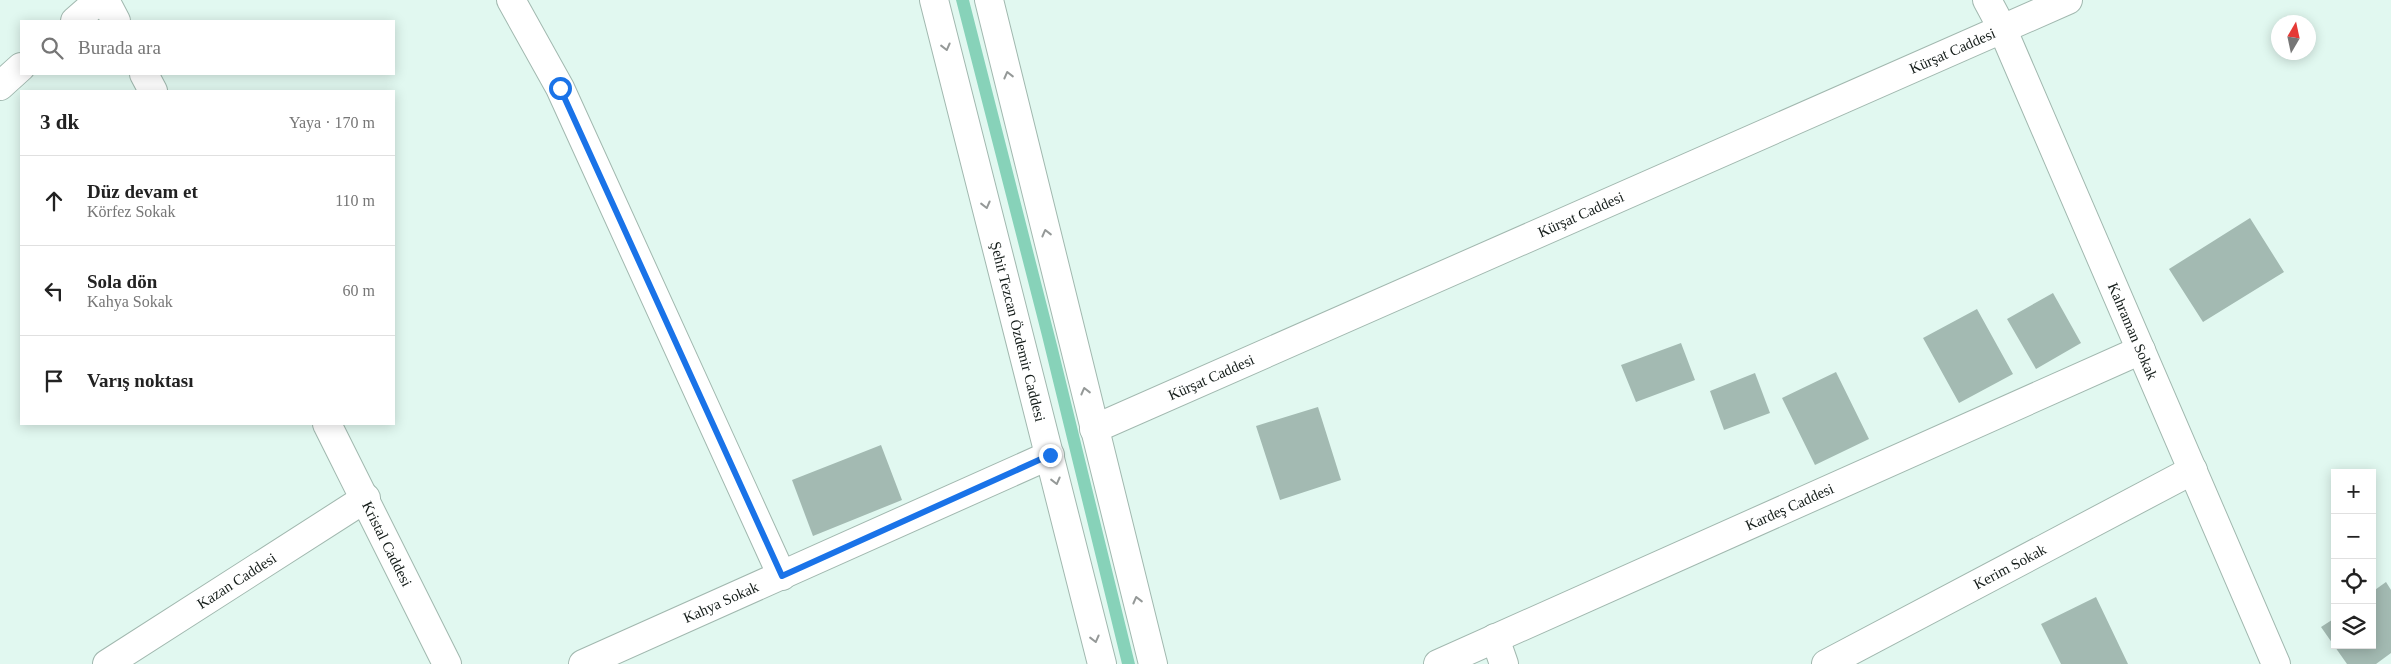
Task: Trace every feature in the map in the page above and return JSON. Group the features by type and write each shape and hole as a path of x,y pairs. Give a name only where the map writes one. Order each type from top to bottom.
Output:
{"street":[{"path":"76,20 100,0"},
{"path":"105,0 115,20"},
{"path":"510,0 560,88 782,576"},
{"name":"Şehit Tezcan Özdemir Caddesi","path":"934,0 1102,664"},
{"path":"989,0 1153,664"},
{"name":"Kahraman Sokak","path":"1987,0 2002,28 2276,664"},
{"name":"Kürşat Caddesi","path":"1094,429 2068,0"},
{"path":"0,86 20,68"},
{"path":"145,75 152,90"},
{"name":"Kardeş Caddesi","path":"1438,664 2142,350"},
{"name":"Kristal Caddesi","path":"328,425 366,498 447,664"},
{"name":"Kahya Sokak","path":"583,664 1050,455"},
{"name":"Kerim Sokak","path":"1826,664 2193,470"},
{"name":"Kazan Caddesi","path":"107,664 366,498"},
{"path":"1495,638 1504,664"}],"green space":[{"path":"956,0 969,0 1057,345 1135,664 1122,664 1042,336"}],"building":[{"path":"2250,218 2284,272 2203,322 2169,269"},
{"path":"2053,293 2081,343 2036,369 2007,319"},
{"path":"1977,309 2013,374 1959,403 1923,338"},
{"path":"1681,343 1695,380 1636,402 1621,365"},
{"path":"1836,372 1869,439 1815,465 1782,398"},
{"path":"1755,373 1770,413 1724,430 1710,391"},
{"path":"1318,407 1341,480 1280,500 1256,426"},
{"path":"881,445 902,500 813,536 792,480"},
{"path":"2386,582 2391,590 2391,653 2376,664 2347,664 2336,649 2376,649 2376,589"},
{"path":"2096,597 2128,664 2061,664 2041,624"},
{"path":"2331,621 2331,641 2321,627"}],"route":[{"path":"560,88 782,576 1050,455"}]}
